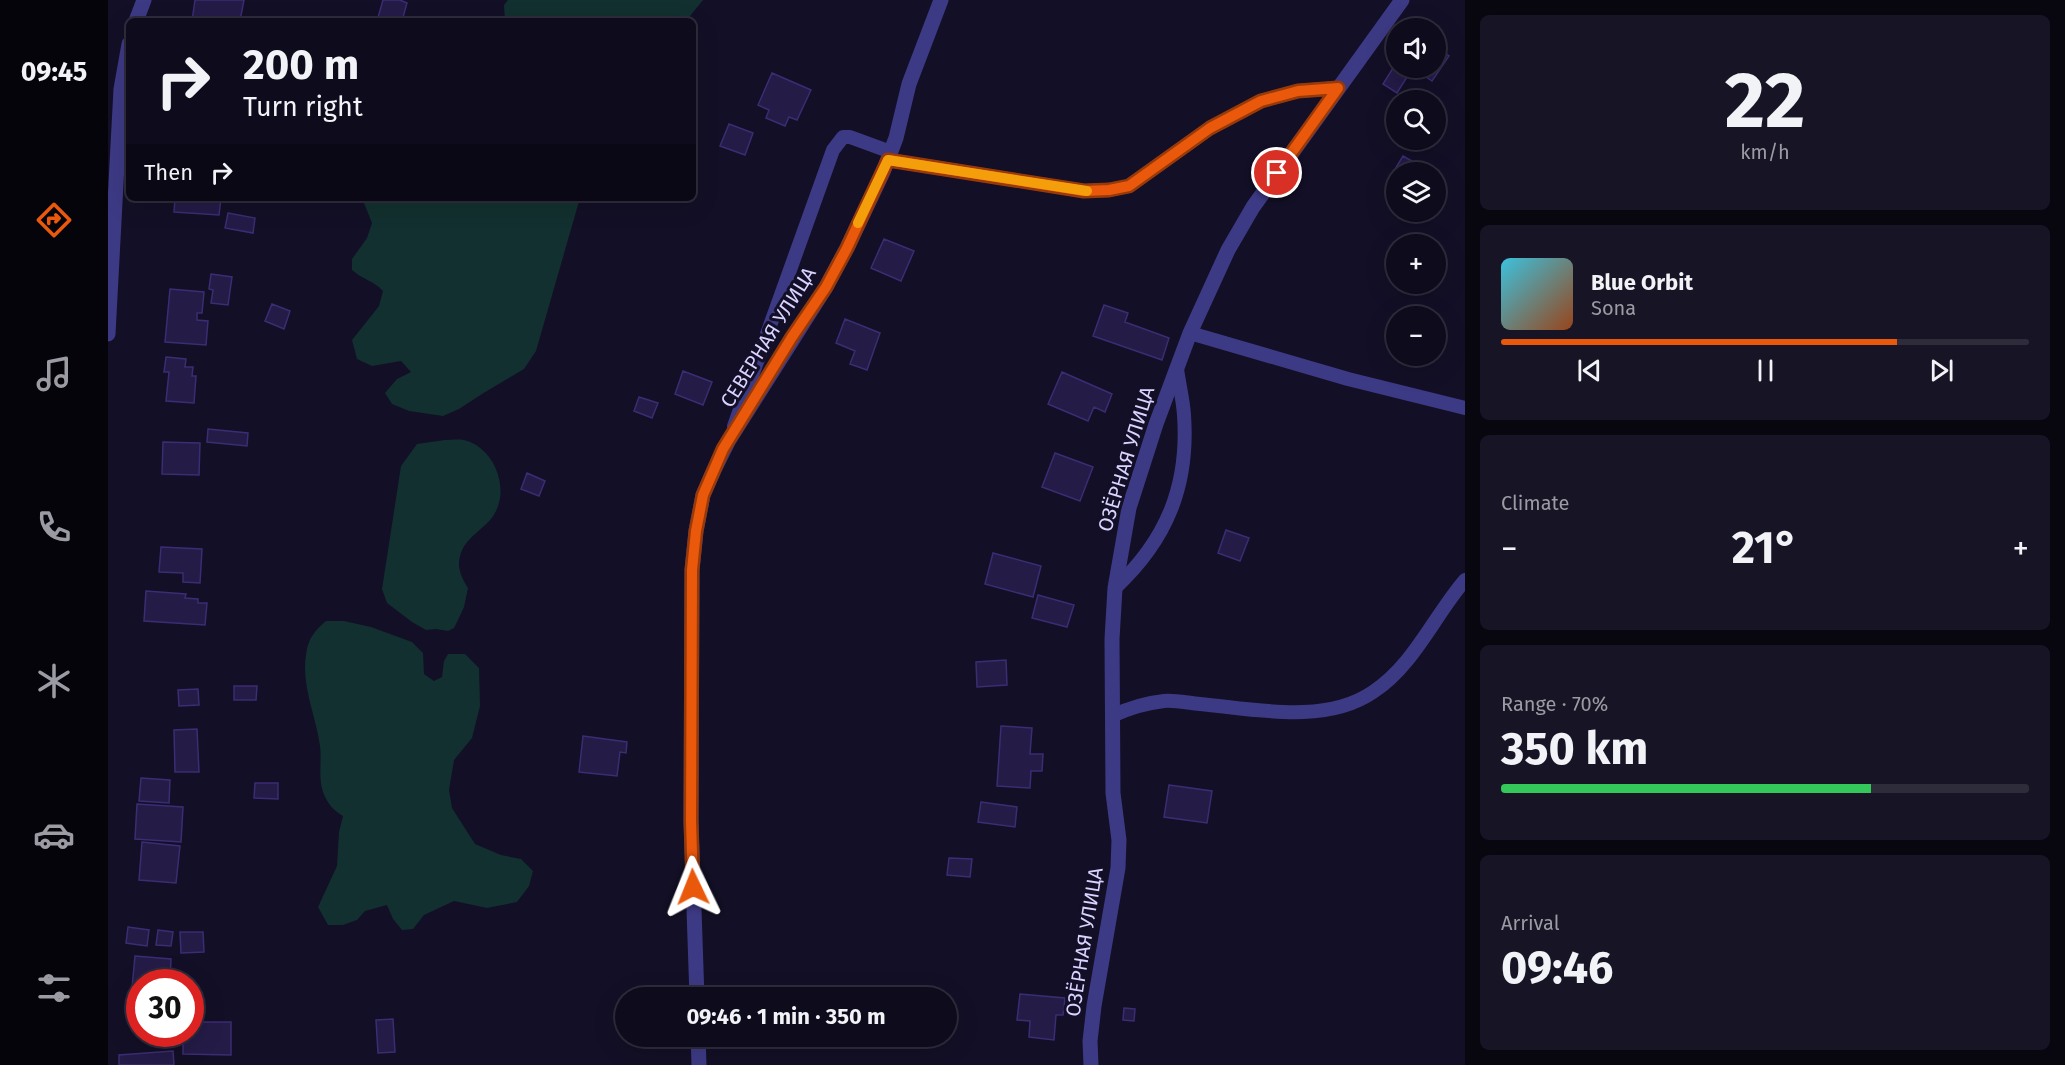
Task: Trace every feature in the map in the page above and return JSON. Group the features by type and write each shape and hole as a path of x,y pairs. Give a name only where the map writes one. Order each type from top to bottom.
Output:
{"street":[{"path":"137,18 144,0"},
{"name":"СЕВЕРНАЯ УЛИЦА","path":"697,987 691,821 692,570 703,495 729,440 826,287 847,248 896,138 909,84 941,0"},
{"name":"ОЗЁРНАЯ УЛИЦА","path":"1091,1065 1090,1041 1094,1006 1118,868 1119,840 1113,793 1112,639 1115,588 1129,508 1156,424 1190,333 1228,250 1252,207 1402,0"},
{"path":"108,334 121,89 126,61"},
{"path":"698,1047 699,1065"}],"lane":[{"path":"729,440 832,150 843,137 850,136 889,156 1084,191 1109,190 1129,186 1210,128 1261,101 1298,91 1338,88"},
{"path":"1190,333 1337,376 1465,408"},
{"path":"1115,588 1154,543 1173,507 1181,483 1184,415 1177,369"},
{"path":"1112,716 1143,704 1166,701 1271,711 1323,712 1355,703 1374,692 1394,674 1465,580"}],"green space":[{"path":"508,0 703,0 688,18 505,18 504,5"},
{"path":"363,201 579,201 536,351 524,369 459,409 443,416 409,411 392,404 385,393 397,379 411,372 401,361 372,366 357,359 352,340 379,306 383,291 352,270 352,259 367,238 372,223"},
{"path":"464,440 483,450 496,468 501,490 496,511 468,541 461,553 460,571 468,588 464,607 458,620 454,628 448,631 426,630 412,622 387,603 382,589 401,466 417,444"},
{"path":"326,621 344,621 371,627 412,642 423,653 424,674 434,681 442,677 444,661 448,654 465,654 479,668 480,706 472,738 454,760 449,790 452,808 475,844 501,855 521,859 533,871 529,886 517,902 487,908 454,901 424,915 413,929 402,930 393,919 387,905 365,911 357,920 343,925 328,925 318,907 337,866 339,832 343,816 328,803 322,786 320,746 307,689 305,666 310,640"}],"building":[{"path":"195,0 244,0 241,18 192,18"},
{"path":"383,0 400,0 407,3 403,18 378,18"},
{"path":"772,73 811,90 797,120 789,117 785,126 766,118 769,110 758,105"},
{"path":"1387,78 1406,78 1399,90 1392,90 1383,84"},
{"path":"729,124 753,133 745,155 720,146"},
{"path":"1403,156 1414,162 1399,162"},
{"path":"175,201 221,201 219,215 174,212"},
{"path":"228,213 255,218 253,233 225,228"},
{"path":"884,239 914,251 901,281 871,268"},
{"path":"211,274 232,277 228,305 211,303 213,290 209,289"},
{"path":"170,289 204,292 202,313 197,313 197,320 208,321 206,345 165,342"},
{"path":"272,304 290,311 284,329 265,321"},
{"path":"1104,305 1128,313 1125,322 1169,338 1162,360 1093,336"},
{"path":"845,319 880,333 867,370 850,364 855,351 836,343"},
{"path":"166,357 186,359 185,367 193,367 192,376 196,376 194,403 166,401 169,372 164,372"},
{"path":"683,371 712,382 703,405 675,394"},
{"path":"1062,372 1112,394 1105,412 1094,407 1088,421 1048,404"},
{"path":"639,397 658,403 652,418 634,411"},
{"path":"208,429 248,433 247,446 207,442"},
{"path":"163,442 200,443 199,475 162,474"},
{"path":"1055,453 1093,467 1080,501 1042,487"},
{"path":"527,473 545,481 539,496 521,489"},
{"path":"1226,530 1249,538 1240,561 1218,553"},
{"path":"161,547 202,549 200,583 183,582 183,573 159,572"},
{"path":"993,553 1041,566 1033,597 985,584"},
{"path":"146,591 186,594 185,598 198,599 198,603 207,603 205,625 144,621"},
{"path":"1038,595 1074,605 1067,627 1032,618"},
{"path":"1006,660 1007,685 977,687 976,662"},
{"path":"234,686 257,686 256,700 234,700"},
{"path":"198,689 199,705 179,706 178,690"},
{"path":"1001,726 1032,728 1030,754 1043,754 1042,771 1031,771 1030,788 997,786"},
{"path":"197,729 199,772 175,772 174,730"},
{"path":"583,736 627,742 626,753 620,752 617,776 579,772"},
{"path":"141,778 170,780 169,803 139,801"},
{"path":"255,783 278,783 278,799 254,798"},
{"path":"1169,785 1212,791 1207,823 1164,817"},
{"path":"981,802 1017,807 1015,827 978,822"},
{"path":"137,804 183,807 181,842 135,839"},
{"path":"142,842 180,846 176,883 139,880"},
{"path":"949,858 972,859 970,877 947,875"},
{"path":"128,927 149,930 147,946 126,943"},
{"path":"158,930 173,932 171,946 156,945"},
{"path":"180,932 203,932 204,952 181,953"},
{"path":"135,956 171,959 171,969 134,969"},
{"path":"1020,994 1065,998 1063,1015 1056,1015 1054,1040 1029,1037 1030,1021 1017,1020"},
{"path":"1124,1008 1135,1009 1134,1021 1123,1020"},
{"path":"393,1019 395,1052 378,1053 376,1020"},
{"path":"204,1022 231,1022 231,1055 183,1054 183,1047 204,1047"},
{"path":"173,1051 174,1065 119,1065 119,1055"}],"slow traffic":[{"path":"858,223 888,160 1087,191"}],"route":[{"path":"693,887 692,570 703,495 723,449 792,337 826,287 888,160 1084,191 1109,190 1129,186 1210,128 1261,101 1298,91 1338,88 1277,173"}]}
